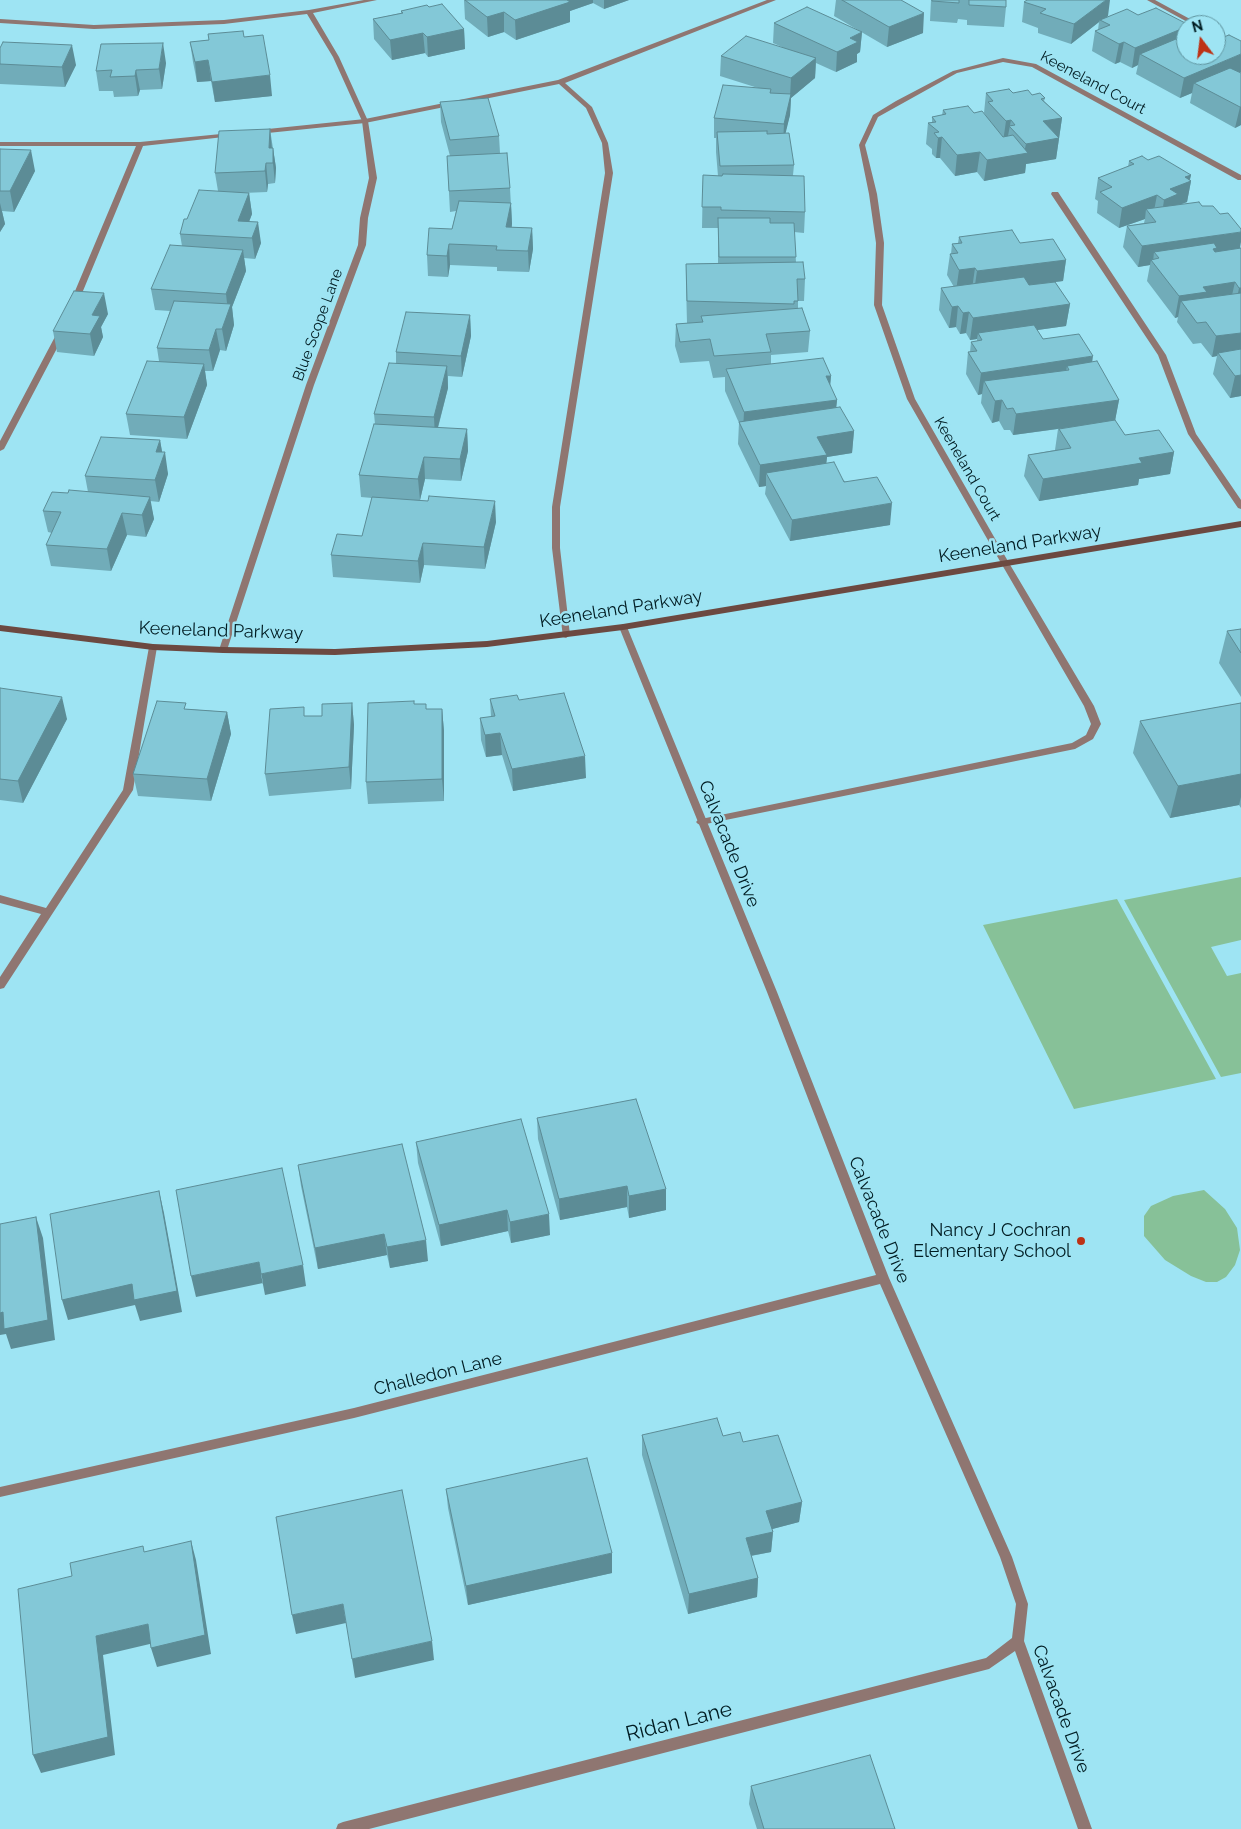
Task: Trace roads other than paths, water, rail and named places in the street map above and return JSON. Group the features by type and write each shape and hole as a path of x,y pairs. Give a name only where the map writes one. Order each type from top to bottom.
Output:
{"street":[{"path":"0,21 94,27 224,22 308,12 374,0"},
{"path":"248,133 365,121 560,82 773,0"},
{"path":"1150,0 1179,15"},
{"name":"Blue Scope Lane","path":"223,650 310,385 362,245 364,218 373,178 365,121 336,57 308,12"},
{"path":"1226,39 1241,47"},
{"name":"Keeneland Court","path":"701,822 1075,746 1090,737 1096,724 1089,706 910,399 878,305 880,243 873,194 862,145 875,116 955,72 1003,60 1034,64 1241,178"},
{"path":"560,82 589,107 605,143 609,173 556,507 556,548 566,635"},
{"path":"0,144 140,144 238,134"},
{"path":"70,313 140,144"},
{"path":"1055,194 1162,355 1192,434 1241,506"},
{"path":"0,449 66,322"},
{"name":"Keeneland Parkway","path":"0,628 153,647 223,650 336,652 487,644 623,627 1241,524"},
{"name":"Calvacade Drive","path":"623,627 772,992 883,1278 1006,1557 1022,1604 1018,1641 1085,1829"},
{"path":"0,985 128,790 153,647"},
{"path":"0,899 48,912"},
{"name":"Challedon Lane","path":"0,1492 354,1413 883,1278"},
{"name":"Ridan Lane","path":"343,1829 989,1663 1018,1641"}],"place":[{"name":"Nancy J Cochran Elementary School","path":"1081,1241"}]}
